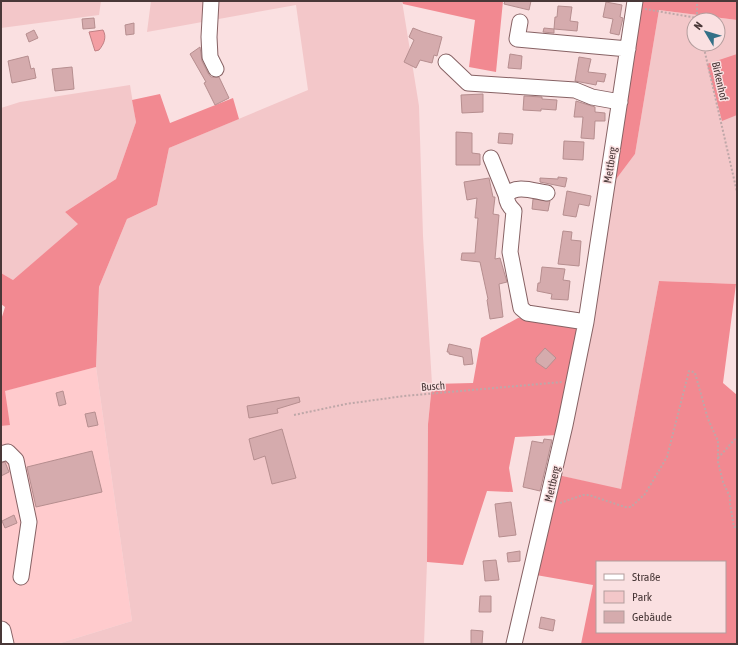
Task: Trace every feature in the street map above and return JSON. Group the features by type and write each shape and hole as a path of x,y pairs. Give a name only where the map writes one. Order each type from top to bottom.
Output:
{"main road":[{"path":"1,631 4,644"}],"street":[{"path":"211,1 209,37 210,57 216,68"},
{"name":"Mettberg","path":"514,644 575,380 586,322 635,4"},
{"path":"520,22 517,39 628,49"},
{"path":"446,62 468,83 575,90 592,97 620,102"},
{"path":"491,158 506,195 509,207 514,211 510,252 521,308 527,313 586,322"},
{"path":"506,195 518,188 547,193"},
{"path":"1,454 8,452 16,460 29,522 21,578"}],"path":[{"path":"697,1 697,12"},
{"path":"635,4 686,16"},
{"name":"Birkenhof","path":"705,52 737,192"},
{"path":"546,507 589,494 625,507 631,507 645,494 667,457 689,371 691,371 695,374 708,419 718,441 718,458 723,482 730,497 734,527 737,527"},
{"name":"Busch","path":"294,415 346,404 397,397 575,380"},
{"path":"718,458 737,438"}],"shaded area":[{"path":"402,1 503,1 496,72 469,67 475,20 403,4"},
{"path":"640,1 737,1 737,20 726,19 726,12 686,12 686,13 659,10 635,154 611,186"},
{"path":"103,30 105,35 104,43 99,50 95,51 89,32"},
{"path":"737,54 737,115 722,121 707,64"},
{"path":"160,94 170,123 233,98 239,119 169,148 157,205 127,219 99,287 96,367 5,391 10,425 1,426 1,320 5,307 1,304 1,273 13,280 78,224 65,212 116,179 136,122 132,100"},
{"path":"659,281 736,284 723,383 737,395 737,644 581,644 593,585 536,575 558,475 621,489"},
{"path":"518,318 582,319 558,435 515,437 509,468 513,492 487,491 463,565 427,562 428,424 432,384 473,383 481,338"},
{"path":"96,367 132,621 57,644 9,644 1,616 1,426 10,424 4,391"}],"green space":[{"path":"1,1 101,1 99,15 1,28"},
{"path":"151,1 402,1 419,106 423,236 432,384 428,424 427,562 424,644 57,644 132,621 96,367 99,287 127,219 157,205 169,148 308,90 296,5 147,32"},
{"path":"659,10 686,13 686,52 726,52 726,19 737,20 736,284 659,281 621,490 558,475 611,186 635,154"},
{"path":"130,85 136,122 116,179 65,212 79,224 13,280 1,273 1,108 20,102"}],"building":[{"path":"505,1 531,1 529,10 504,4"},
{"path":"606,2 622,5 620,17 623,18 619,35 610,33 613,19 603,17"},
{"path":"558,6 572,7 570,21 578,22 577,31 554,29"},
{"path":"94,18 95,28 83,29 82,19"},
{"path":"134,23 134,34 126,35 125,25"},
{"path":"413,28 442,37 437,56 434,55 432,63 420,60 416,68 404,62 414,40 409,37"},
{"path":"544,28 554,29 554,33 543,32"},
{"path":"34,30 38,38 29,42 26,34"},
{"path":"200,47 202,61 208,73 211,77 219,77 229,98 215,105 204,83 206,82 190,54"},
{"path":"510,54 522,56 521,69 508,68"},
{"path":"28,56 31,69 34,68 36,78 12,83 8,61"},
{"path":"579,57 591,59 588,72 606,74 604,82 597,81 596,85 575,81"},
{"path":"72,67 74,89 55,91 52,69"},
{"path":"483,94 483,112 462,113 461,95"},
{"path":"524,96 557,100 556,110 523,110"},
{"path":"576,101 595,107 595,112 605,113 605,121 595,121 594,139 581,138 583,117 574,117"},
{"path":"456,132 472,133 472,153 480,154 480,165 456,165"},
{"path":"499,133 513,134 512,144 498,143"},
{"path":"564,141 584,142 583,160 563,159"},
{"path":"558,177 567,178 565,187 540,182 540,178 558,179"},
{"path":"489,178 493,197 495,197 493,214 499,215 495,259 500,258 507,282 499,284 503,317 490,319 488,299 480,262 461,260 462,253 475,253 478,218 475,218 477,198 467,200 464,182"},
{"path":"567,191 591,196 589,206 579,204 576,217 563,215"},
{"path":"533,199 550,201 548,211 532,209"},
{"path":"563,231 572,232 571,240 581,241 579,266 558,264"},
{"path":"542,267 565,269 563,280 570,281 568,300 551,299 552,294 537,291 538,283 540,283"},
{"path":"449,344 471,349 473,364 464,365 463,357 449,354 449,352 447,352"},
{"path":"545,348 556,358 546,369 536,362 536,358"},
{"path":"63,391 66,404 59,406 56,393"},
{"path":"299,397 300,402 277,409 278,413 249,418 247,406"},
{"path":"95,412 98,425 88,427 85,414"},
{"path":"282,429 296,478 272,484 265,456 254,460 249,439"},
{"path":"544,439 552,440 540,491 523,487 532,441 543,443"},
{"path":"92,451 102,492 36,507 27,467"},
{"path":"5,462 9,472 1,476 1,463"},
{"path":"511,502 516,535 499,537 495,504"},
{"path":"14,515 17,523 5,528 2,521"},
{"path":"520,551 520,561 508,562 507,553"},
{"path":"496,560 499,580 485,581 483,561"},
{"path":"480,596 491,596 491,612 479,612"},
{"path":"541,617 555,620 553,631 539,628"},
{"path":"471,630 483,631 482,644 471,644"}]}
